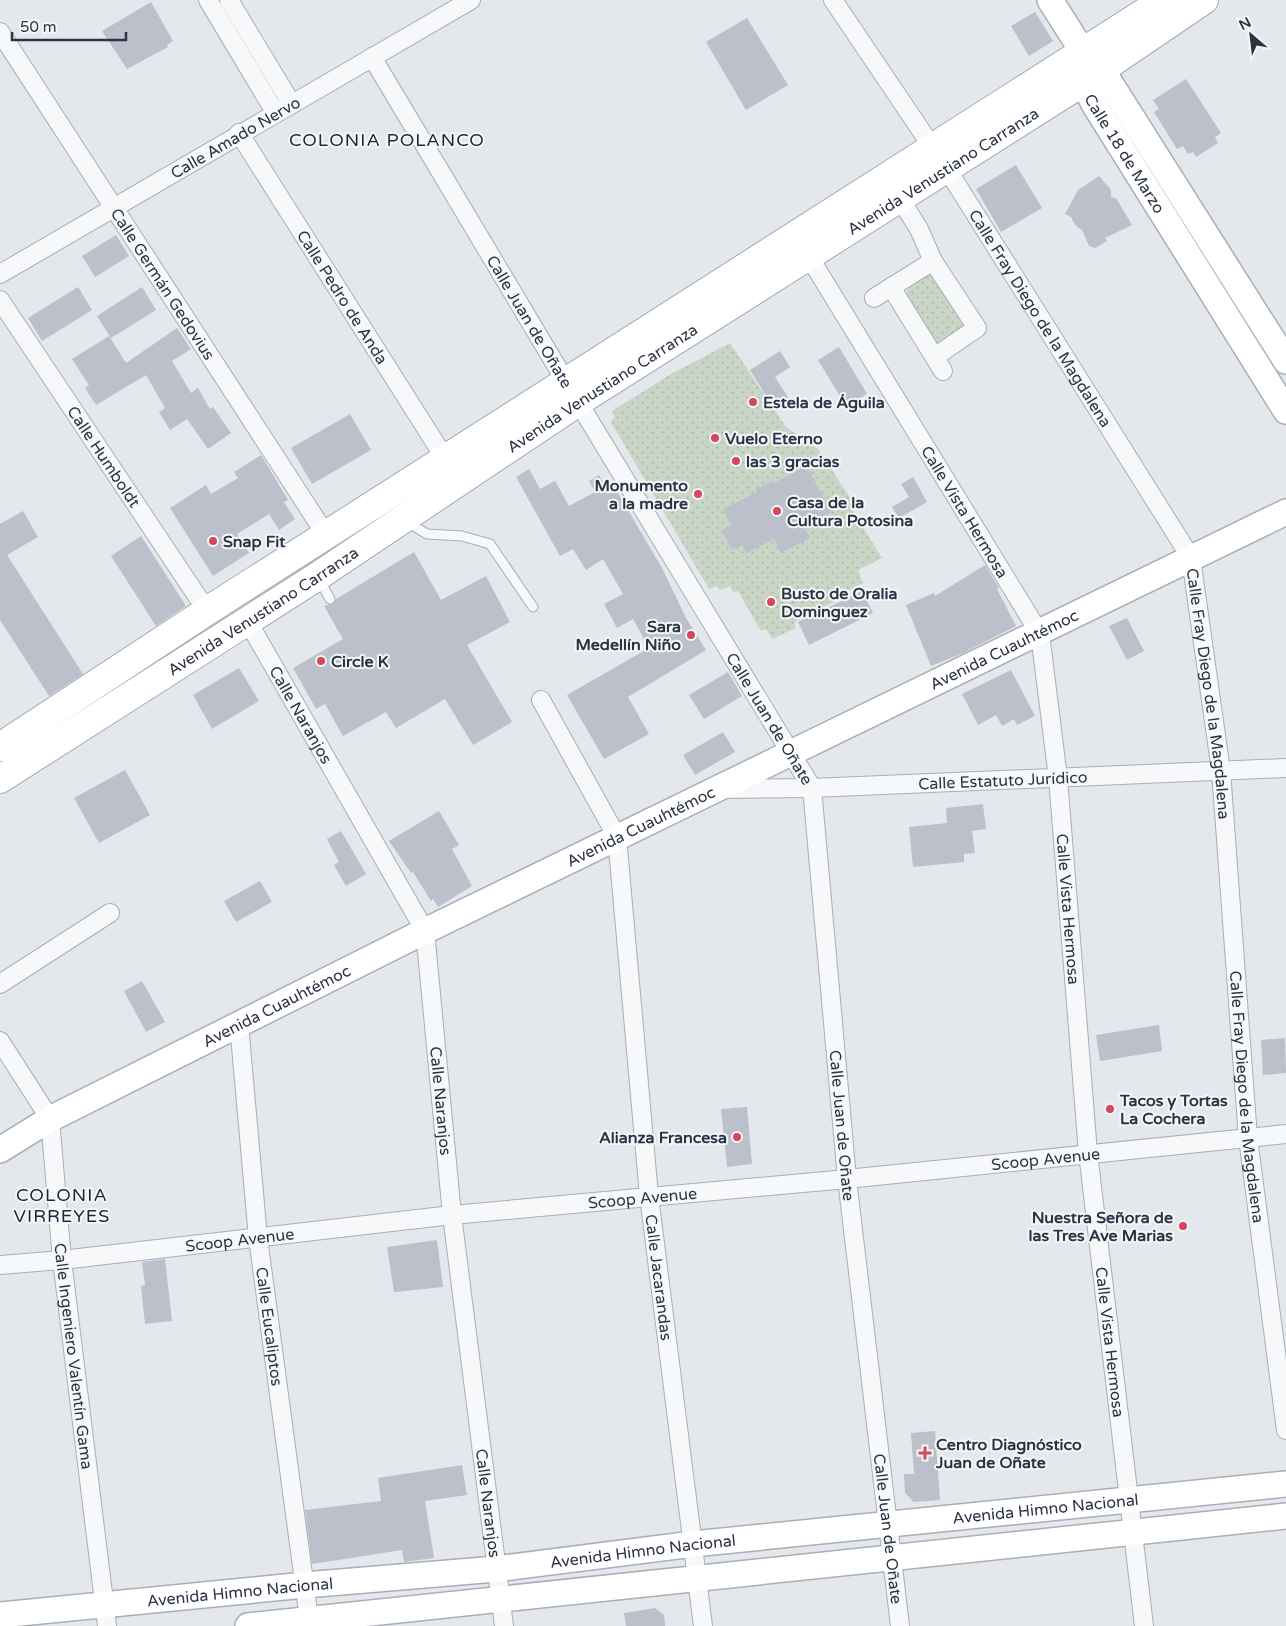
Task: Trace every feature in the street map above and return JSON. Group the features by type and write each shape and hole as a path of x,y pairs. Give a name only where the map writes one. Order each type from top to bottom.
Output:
{"main road":[{"path":"1050,0 1089,68"},
{"name":"Avenida Venustiano Carranza","path":"1089,68 1164,0"},
{"name":"Avenida Venustiano Carranza","path":"6,753 247,620 324,588 402,520 572,392 940,159 1204,0"},
{"name":"Calle 18 de Marzo","path":"1089,68 1286,361"},
{"name":"Calle 18 de Marzo","path":"1089,68 1114,138 1286,411"},
{"name":"Avenida Venustiano Carranza","path":"6,753 206,611 446,460 572,392 808,255 899,197 940,159"},
{"name":"Avenida Cuauhtémoc","path":"0,1150 50,1119 425,931 1040,634 1286,512"},
{"name":"Avenida Himno Nacional","path":"0,1616 106,1616 305,1585 496,1569 693,1544 1286,1484"},
{"name":"Avenida Himno Nacional","path":"248,1626 309,1623 698,1578 1286,1516"}],"street":[{"path":"208,0 275,112"},
{"path":"229,0 291,103"},
{"name":"Calle Amado Nervo","path":"0,274 114,209 275,112 471,0"},
{"name":"Calle Fray Diego de la Magdalena","path":"833,0 940,159 1191,558 1221,771 1248,1138 1286,1430"},
{"name":"Calle Germán Gedovius","path":"0,32 326,535"},
{"name":"Calle Juan de Oñate","path":"372,57 812,788 848,1179 900,1626"},
{"name":"Calle Pedro de Anda","path":"239,133 446,460"},
{"path":"892,287 939,363 977,328 933,261 920,229 899,197"},
{"name":"Calle Vista Hermosa","path":"808,255 1040,634 1058,778 1088,1153 1144,1626"},
{"path":"874,298 933,261"},
{"name":"Calle Humboldt","path":"0,300 206,611"},
{"name":"Calle Naranjos","path":"247,620 425,931 452,1215 504,1626"},
{"path":"541,700 617,837"},
{"name":"Calle Estatuto Jurídico","path":"719,788 812,788 1286,768"},
{"name":"Calle Jacarandas","path":"617,837 649,1196 703,1626"},
{"path":"0,984 110,913"},
{"name":"Calle Eucaliptos","path":"239,1024 258,1238 309,1623"},
{"name":"Calle Ingeniero Valentín Gama","path":"0,1041 50,1119 62,1260 106,1616"},
{"name":"Scoop Avenue","path":"0,1265 62,1260 452,1215 848,1179 1286,1134"},
{"path":"0,1616 1,1626"}],"lane":[{"path":"402,520 427,534 462,536 490,544 533,607"}],"green space":[{"path":"930,274 936,276 966,326 942,344 935,344 905,294 912,284"},
{"path":"730,343 786,427 818,449 856,507 852,510 882,558 858,570 863,583 839,595 841,598 794,622 796,628 772,639 766,629 761,631 738,591 733,592 730,586 720,590 717,586 709,589 611,422 615,417 612,411 671,374"}],"building":[{"path":"151,2 173,41 167,45 168,47 127,69 102,31"},
{"path":"1035,12 1053,41 1029,56 1011,26"},
{"path":"747,18 788,85 746,110 706,42"},
{"path":"1186,79 1221,133 1215,137 1218,143 1196,157 1193,152 1188,154 1183,146 1177,149 1154,112 1159,109 1153,100"},
{"path":"1016,165 1042,208 1001,232 976,189"},
{"path":"1099,176 1111,190 1111,197 1116,198 1132,225 1105,238 1107,241 1095,248 1089,246 1082,230 1076,226 1071,217 1065,214 1078,190"},
{"path":"116,235 129,256 95,277 82,256"},
{"path":"78,287 92,310 42,341 28,318"},
{"path":"142,287 156,310 111,338 97,316"},
{"path":"177,328 191,349 172,361 191,393 198,388 210,409 213,407 231,433 208,449 187,419 170,430 159,412 165,408 146,375 96,405 85,388 89,385 72,359 109,336 126,363"},
{"path":"839,347 867,394 846,406 818,360"},
{"path":"780,351 790,367 775,377 790,400 775,410 750,370"},
{"path":"350,414 371,450 312,484 291,448"},
{"path":"261,455 288,500 284,502 295,519 279,530 269,514 237,534 249,553 213,576 170,508 206,485 211,494 238,478 234,472"},
{"name":"Casa de la Cultura Potosina","path":"807,466 831,512 804,526 810,538 781,553 774,539 746,553 742,545 732,550 722,530 731,526 723,509 757,492 756,489 773,481 774,483"},
{"path":"529,469 540,489 555,481 569,506 595,492 589,481 599,475 609,494 616,490 662,568 686,618 706,650 628,697 649,734 604,759 567,695 649,648 633,619 617,628 604,604 623,594 603,559 586,570 573,549 560,556 516,477"},
{"path":"913,477 927,502 899,518 892,507 909,497 901,484"},
{"path":"23,511 38,537 7,555 83,674 49,696 0,620 0,524"},
{"path":"141,536 186,606 156,626 111,556"},
{"path":"414,552 441,600 486,576 510,622 467,645 512,722 473,745 445,699 396,728 386,712 343,736 325,704 316,709 293,668 343,639 324,606 333,604 336,599"},
{"path":"985,565 999,588 997,589 1016,626 963,653 931,666 906,605 934,593 935,596"},
{"path":"862,591 873,613 809,645 798,622"},
{"path":"1127,618 1144,651 1127,660 1109,626"},
{"path":"239,668 259,701 212,729 193,695"},
{"path":"1011,670 1035,716 1017,725 1014,719 1002,726 996,715 978,725 962,694"},
{"path":"728,672 742,696 704,719 689,695"},
{"path":"723,732 735,752 695,775 683,755"},
{"path":"125,770 150,815 99,843 74,798"},
{"path":"983,804 986,829 972,831 975,853 964,854 964,862 913,867 909,827 947,823 946,808"},
{"path":"439,811 459,845 452,849 472,886 438,907 433,899 431,901 413,872 411,873 389,841"},
{"path":"341,831 366,874 346,886 334,865 339,862 327,839"},
{"path":"260,881 272,902 236,922 224,901"},
{"path":"142,981 165,1022 146,1032 124,991"},
{"path":"1159,1025 1162,1051 1100,1061 1096,1035"},
{"path":"1285,1038 1286,1073 1263,1075 1261,1040"},
{"name":"Alianza Francesa","path":"747,1107 752,1164 727,1167 721,1109"},
{"path":"437,1240 443,1287 394,1292 387,1247"},
{"path":"165,1259 172,1321 145,1324 141,1286 145,1285 142,1262"},
{"name":"Centro Diagnóstico Juan de Oñate","path":"935,1431 940,1500 914,1502 905,1493 904,1474 914,1474 911,1433"},
{"path":"462,1465 467,1495 425,1501 434,1558 404,1562 402,1550 312,1564 305,1510 381,1501 378,1478"},
{"path":"655,1608 664,1615 665,1626 626,1626 624,1613"}],"place":[{"name":"Estela de Águila","path":"753,402"},
{"name":"Vuelo Eterno","path":"715,438"},
{"name":"las 3 gracias","path":"736,461"},
{"name":"Monumento a la madre","path":"698,494"},
{"name":"Casa de la Cultura Potosina","path":"777,511"},
{"name":"Snap Fit","path":"213,541"},
{"name":"Busto de Oralia Dominguez","path":"771,602"},
{"name":"Sara Medellín Niño","path":"691,635"},
{"name":"Circle K","path":"321,661"},
{"name":"Tacos y Tortas La Cochera","path":"1110,1109"},
{"name":"Alianza Francesa","path":"737,1137"},
{"name":"Nuestra Señora de las Tres Ave Marias","path":"1183,1226"},
{"name":"Centro Diagnóstico Juan de Oñate","path":"925,1453"}],"district":[{"name":"COLONIA POLANCO","path":"387,140"},
{"name":"COLONIA VIRREYES","path":"62,1205"}]}
